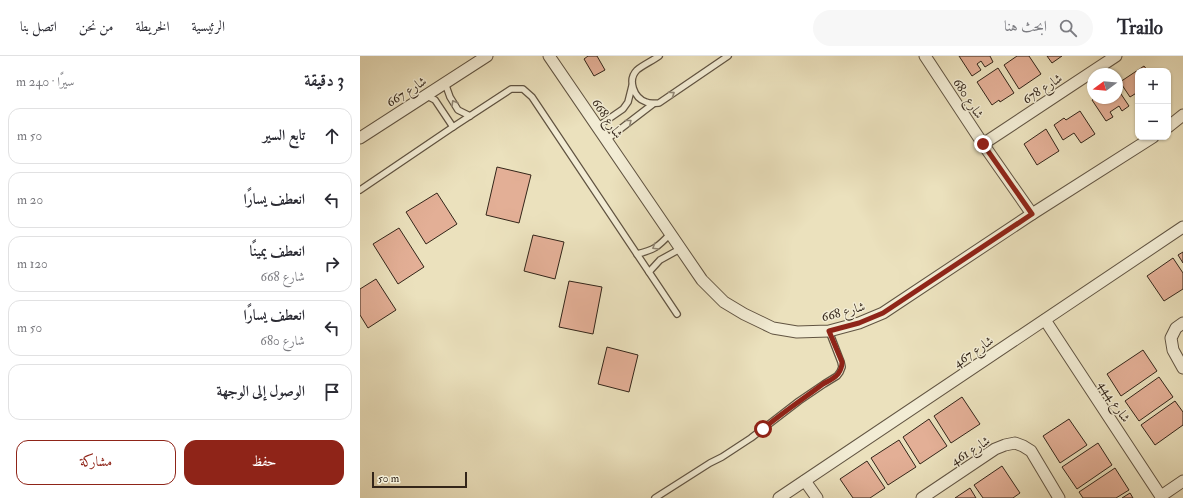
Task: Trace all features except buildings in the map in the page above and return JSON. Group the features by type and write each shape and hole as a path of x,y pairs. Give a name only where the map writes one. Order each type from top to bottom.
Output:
{"street":[{"name":"شارع 667","path":"361,136 487,56"},
{"name":"شارع 668","path":"549,56 702,280 724,302 744,314 773,328 798,332 829,331 859,323 883,313 1032,214 1148,140"},
{"name":"شارع 680","path":"925,56 983,144 1032,214"},
{"name":"شارع 678","path":"983,144 1116,56"},
{"path":"1171,124 1183,115"},
{"name":"شارع 467","path":"779,498 1183,228"},
{"name":"شارع 444","path":"1045,320 1161,497"},
{"path":"1183,323 1176,328 1170,338 1173,350 1183,368"},
{"name":"شارع 461","path":"922,498 995,449 1015,443 1031,452 1059,498"},
{"path":"804,480 817,498"},
{"path":"1161,497 1183,481"}],"lane":[{"path":"597,127 623,109 628,102 634,75 637,71 658,56"},
{"path":"719,62 721,56"},
{"path":"632,85 636,95 641,100 646,103 659,103 728,56"},
{"path":"445,83 450,97 458,110 470,116"},
{"path":"360,190 452,127 511,89 523,88 532,97 677,314"},
{"path":"425,95 435,100 452,127"},
{"path":"606,141 652,104"},
{"path":"637,254 650,251 661,244 670,234"},
{"path":"649,272 660,260 680,249"},
{"path":"655,498 751,438 799,401 837,376 842,367 842,362 829,331"}],"route":[{"path":"763,429 799,401 837,376 840,372 842,362 829,331 859,323 883,313 1032,214 983,144"}]}
